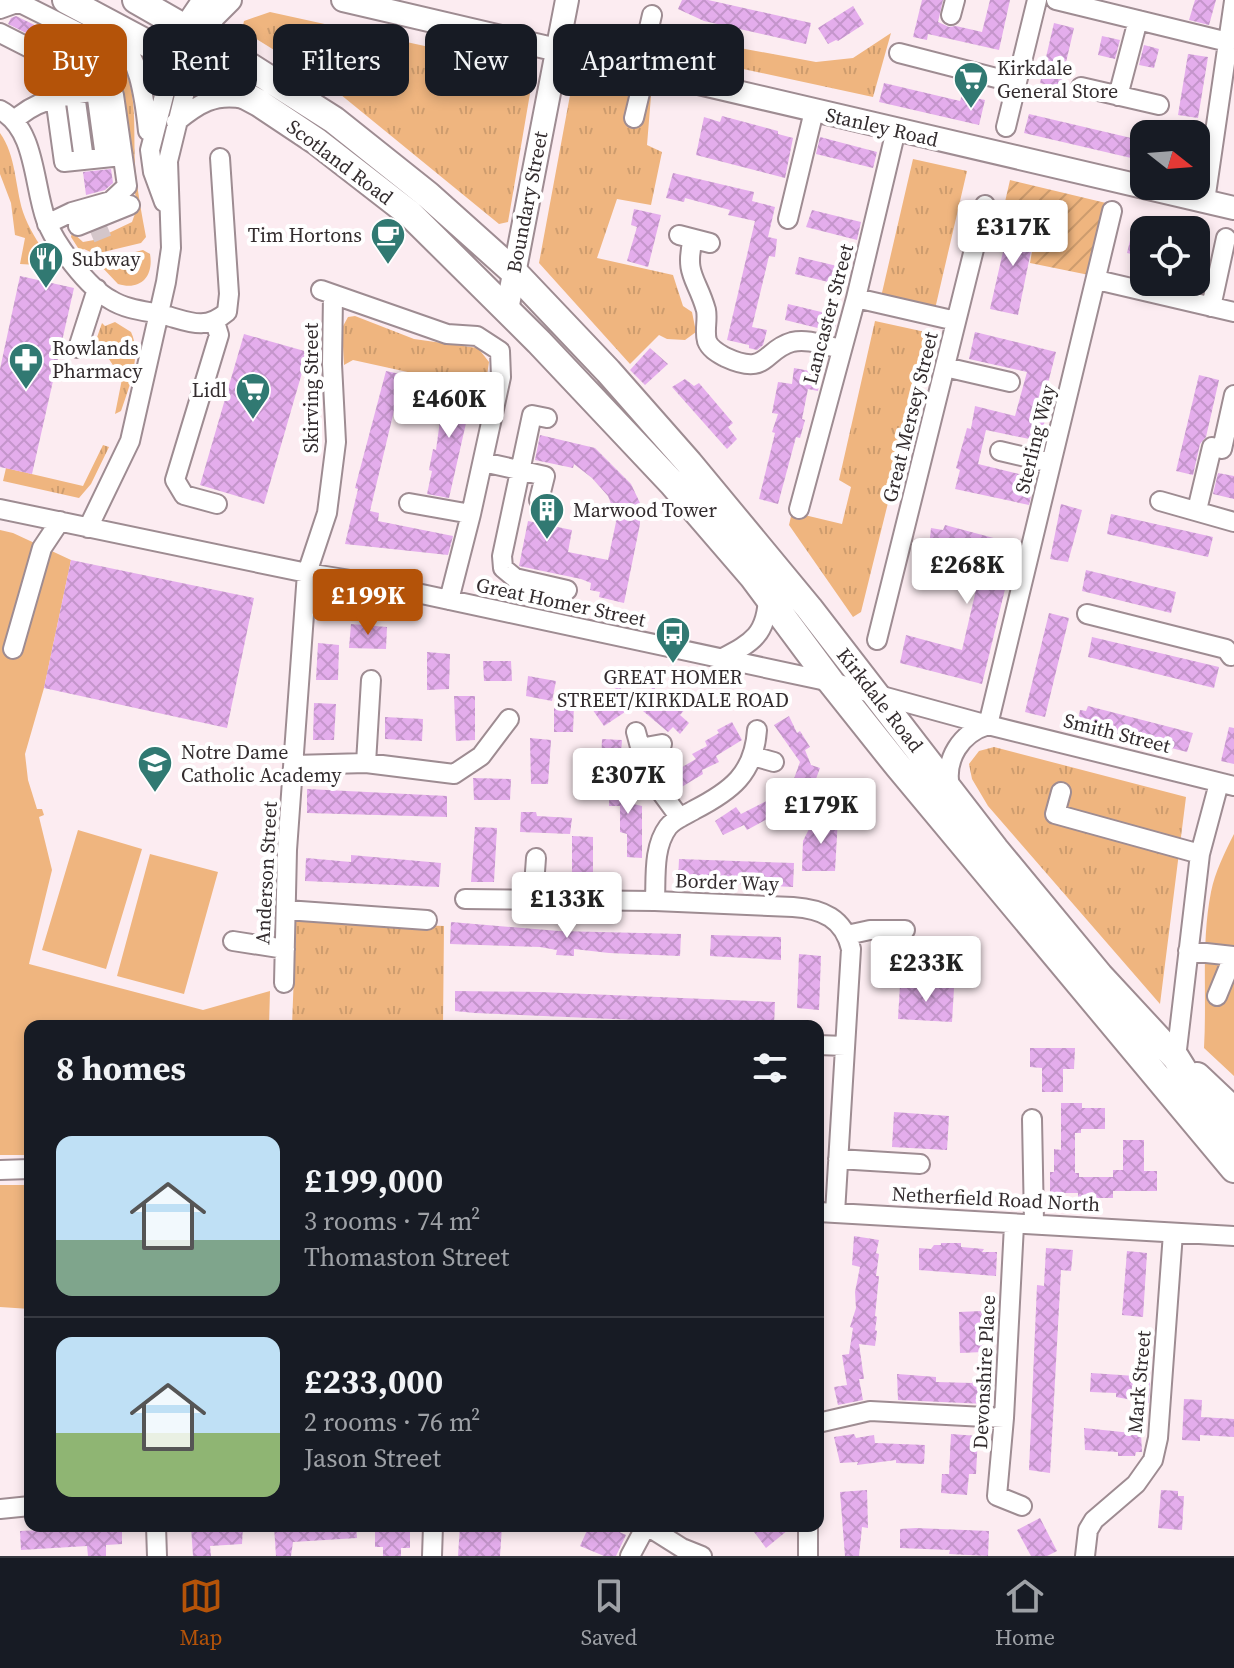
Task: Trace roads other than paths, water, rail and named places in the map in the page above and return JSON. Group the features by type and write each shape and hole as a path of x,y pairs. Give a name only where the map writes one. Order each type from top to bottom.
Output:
{"highway":[{"name":"Scotland Road","path":"66,0 143,41"},
{"name":"Scotland Road","path":"136,0 179,24"},
{"name":"Scotland Road","path":"257,72 334,120 428,195 513,271"},
{"name":"Scotland Road","path":"246,96 316,141 410,214 507,310"},
{"name":"Kirkdale Road","path":"513,271 608,371 689,463 877,695 995,849 1091,965 1176,1058 1210,1113 1234,1139"},
{"name":"Kirkdale Road","path":"507,310 672,483 768,596 831,682 1234,1169"},
{"path":"1176,1058 1234,1111"}],"main road":[{"path":"197,24 204,0"},
{"path":"205,24 230,0"},
{"name":"Stanley Road","path":"343,0 375,4 553,50"},
{"name":"Boundary Street","path":"562,24 567,0"},
{"name":"Boundary Street","path":"507,310 553,71"},
{"name":"Stanley Road","path":"744,95 1234,208"}],"street":[{"path":"1006,127 1037,0"},
{"path":"1056,0 1228,42"},
{"path":"1205,201 1234,1"},
{"path":"0,9 22,4 81,33 94,40 95,60 67,67 0,33"},
{"path":"650,24 652,15"},
{"path":"1118,96 1138,20"},
{"path":"110,23 129,50 140,76 153,172 170,220"},
{"path":"899,53 1016,83"},
{"path":"1081,87 1159,105"},
{"path":"62,96 7,115 28,141 47,224 69,258 97,289 111,300 131,308 198,324 215,322 227,312 229,294 220,158"},
{"path":"75,96 84,160"},
{"path":"114,96 114,156 128,195 128,216 115,224"},
{"path":"150,150 170,96"},
{"path":"88,528 130,441 158,314 171,248 168,161 179,96"},
{"path":"634,118 638,96"},
{"path":"55,97 64,162 114,156"},
{"path":"176,122 197,105 218,98 234,97 259,103"},
{"path":"788,219 814,111"},
{"name":"Lancaster Street","path":"799,509 856,298 896,130"},
{"path":"47,224 80,224 111,201 128,195"},
{"name":"Great Mersey Street","path":"877,640 985,205"},
{"name":"Sterling Way","path":"988,725 1112,211"},
{"path":"1211,307 1226,238"},
{"path":"694,239 688,262 706,312 706,338 717,352 739,362 755,364 796,341 841,349"},
{"path":"1097,280 1234,312"},
{"path":"78,348 97,289"},
{"name":"Skirving Street","path":"307,573 327,513 336,442 327,292 447,334 477,336 500,351 501,377 483,462"},
{"path":"856,298 956,321"},
{"path":"215,322 219,335 175,480 184,495 217,504"},
{"path":"945,367 1010,382"},
{"path":"1197,510 1212,447 1222,449 1234,395"},
{"path":"547,418 532,415 502,556 503,568 515,578 567,590"},
{"path":"1000,451 1051,463"},
{"path":"449,600 483,462 545,476 539,500"},
{"path":"1160,501 1234,522"},
{"path":"409,503 471,514"},
{"name":"Great Homer Street","path":"0,509 449,600 831,682 877,695"},
{"path":"13,649 42,548 60,521"},
{"name":"Anderson Street","path":"284,983 307,573"},
{"path":"719,660 755,639 765,620 768,596"},
{"path":"1087,614 1228,649 1231,656"},
{"path":"366,763 371,680"},
{"name":"Smith Street","path":"877,695 1226,784"},
{"path":"294,765 366,763 454,774 481,756 509,719"},
{"path":"950,788 950,764 958,745 972,732 988,725"},
{"path":"655,901 659,848 669,826 734,785 753,756 757,730"},
{"path":"662,744 638,740 647,773 680,818"},
{"path":"753,756 774,762"},
{"path":"1176,1058 1200,854 1226,784"},
{"path":"1061,792 1055,814 1200,854"},
{"path":"533,899 536,858"},
{"name":"Border Way","path":"465,899 655,901 813,908 833,917 849,942"},
{"path":"286,910 427,920"},
{"path":"826,1212 838,1159 849,942 870,930 905,930"},
{"path":"233,941 285,949"},
{"path":"1188,951 1234,957 1217,996"},
{"path":"824,1045 845,1046"},
{"path":"1032,1119 1034,1222"},
{"path":"838,1159 920,1164"},
{"path":"0,1170 24,1169"},
{"name":"Netherfield Road North","path":"826,1212 1014,1225 1034,1222 1232,1238"},
{"name":"Devonshire Place","path":"1014,1225 997,1496 1022,1506"},
{"name":"Mark Street","path":"1085,1556 1088,1530 1094,1520 1136,1484 1153,1460 1158,1438 1173,1233"},
{"path":"824,1422 870,1411 1004,1418"},
{"path":"0,1509 24,1507"},
{"path":"156,1532 157,1556"},
{"path":"432,1556 433,1532"},
{"path":"630,1556 643,1532"},
{"path":"656,1532 702,1556"},
{"path":"808,1532 808,1556"}],"tunnel":[{"path":"91,234 115,224"}],"place":[{"name":"Kirkdale General Store","path":"971,110"},
{"name":"Tim Hortons","path":"388,266"},
{"name":"Subway","path":"46,290"},
{"name":"Rowlands Pharmacy","path":"26,391"},
{"name":"Lidl","path":"253,421"},
{"name":"Marwood Tower","path":"547,541"},
{"name":"GREAT HOMER STREET/KIRKDALE ROAD","path":"673,665"},
{"name":"Notre Dame Catholic Academy","path":"155,794"}]}
